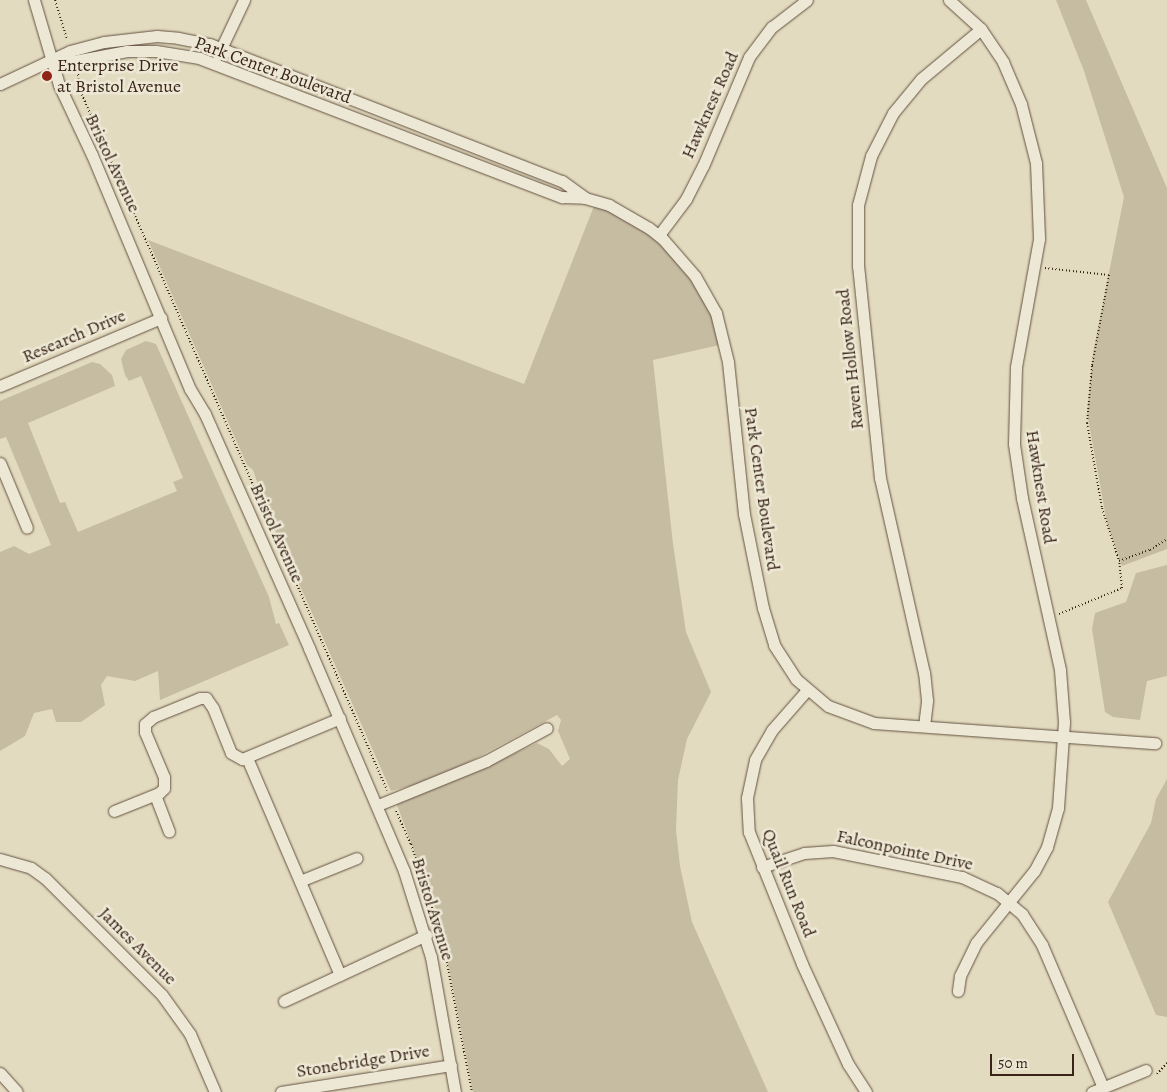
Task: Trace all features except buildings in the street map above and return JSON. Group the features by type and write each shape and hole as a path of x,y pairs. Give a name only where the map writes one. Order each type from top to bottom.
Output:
{"street":[{"name":"Bristol Avenue","path":"34,0 59,85 378,805 426,935 455,1092"},
{"path":"216,63 220,49 244,0"},
{"name":"Hawknest Road","path":"659,235 686,198 703,166 749,57 772,26 806,0"},
{"name":"Hawknest Road","path":"949,0 981,29 1003,62 1021,104 1030,135 1039,192 1039,239 1016,367 1014,444 1022,498 1060,670 1063,736 1058,808 1052,833 1034,871 966,958 958,991"},
{"name":"Raven Hollow Road","path":"924,726 927,700 924,673 880,478 858,266 858,205 870,156 892,113 920,79 981,29"},
{"name":"Park Center Boulevard","path":"53,61 70,51 104,42 157,36 194,41 220,49 562,181 585,198"},
{"name":"Park Center Boulevard","path":"53,61 74,61 110,52 156,51 216,63 562,197 585,198 619,210 659,235 695,276 716,313 728,362 744,514 765,615 784,664 807,690 828,706 855,718 874,723 1155,743"},
{"path":"0,84 53,61"},
{"name":"Research Drive","path":"0,386 161,318"},
{"path":"0,463 27,528"},
{"name":"Quail Run Road","path":"807,690 772,730 750,772 747,821 762,867 848,1064 866,1092"},
{"path":"114,810 155,795 163,790 165,782 146,736 145,724 153,717 200,698 211,704 231,753 247,758 340,718"},
{"path":"378,805 486,761 548,728"},
{"path":"247,758 340,975"},
{"path":"155,795 169,831"},
{"name":"Falconpointe Drive","path":"762,867 804,853 834,851 962,877 991,890 1010,902 1042,945 1103,1087"},
{"path":"300,881 357,858"},
{"name":"James Avenue","path":"0,859 31,868 45,878 162,994 190,1034 215,1092"},
{"path":"284,1001 426,935"},
{"name":"Stonebridge Drive","path":"281,1092 451,1065"},
{"path":"1092,1092 1146,1070"},
{"path":"0,1073 17,1092"}],"path":[{"path":"55,0 68,37"},
{"path":"76,69 79,88 243,466 250,472 265,514"},
{"path":"1042,268 1109,275 1092,366 1087,423 1102,508 1120,561 1122,588 1056,616"},
{"path":"1120,561 1150,550 1167,539"}],"shaded area":[{"path":"1056,0 1086,0 1167,188 1167,549 1122,566 1107,523 1087,413 1093,353 1124,197 1084,71"},
{"path":"596,201 649,228 697,279 724,344 653,360 673,544 686,632 711,692 687,739 678,780 676,830 680,866 692,922 768,1092 473,1092 439,917 397,805 405,798 470,774 537,743 549,749 562,766 570,759 558,731 561,720 557,715 439,778 391,791 269,516 253,470 247,465 148,240 524,384"},
{"path":"146,341 156,344 269,597 276,624 279,623 289,645 160,700 158,671 135,681 107,676 101,685 105,705 81,722 56,722 52,709 34,713 25,736 0,751 0,552 14,546 29,554 51,545 6,437 0,439 0,401 92,362 100,364 112,375 115,386 28,423 60,503 65,502 78,532 177,491 173,482 183,478 141,376 129,381 125,375 121,359 126,350"},
{"path":"1167,565 1167,676 1147,681 1140,720 1113,717 1105,712 1092,629 1095,613 1126,602 1136,573"},
{"path":"1167,779 1167,1017 1156,1015 1108,902 1151,823 1156,799"}],"place":[{"name":"Enterprise Drive at Bristol Avenue","path":"47,76"}]}
